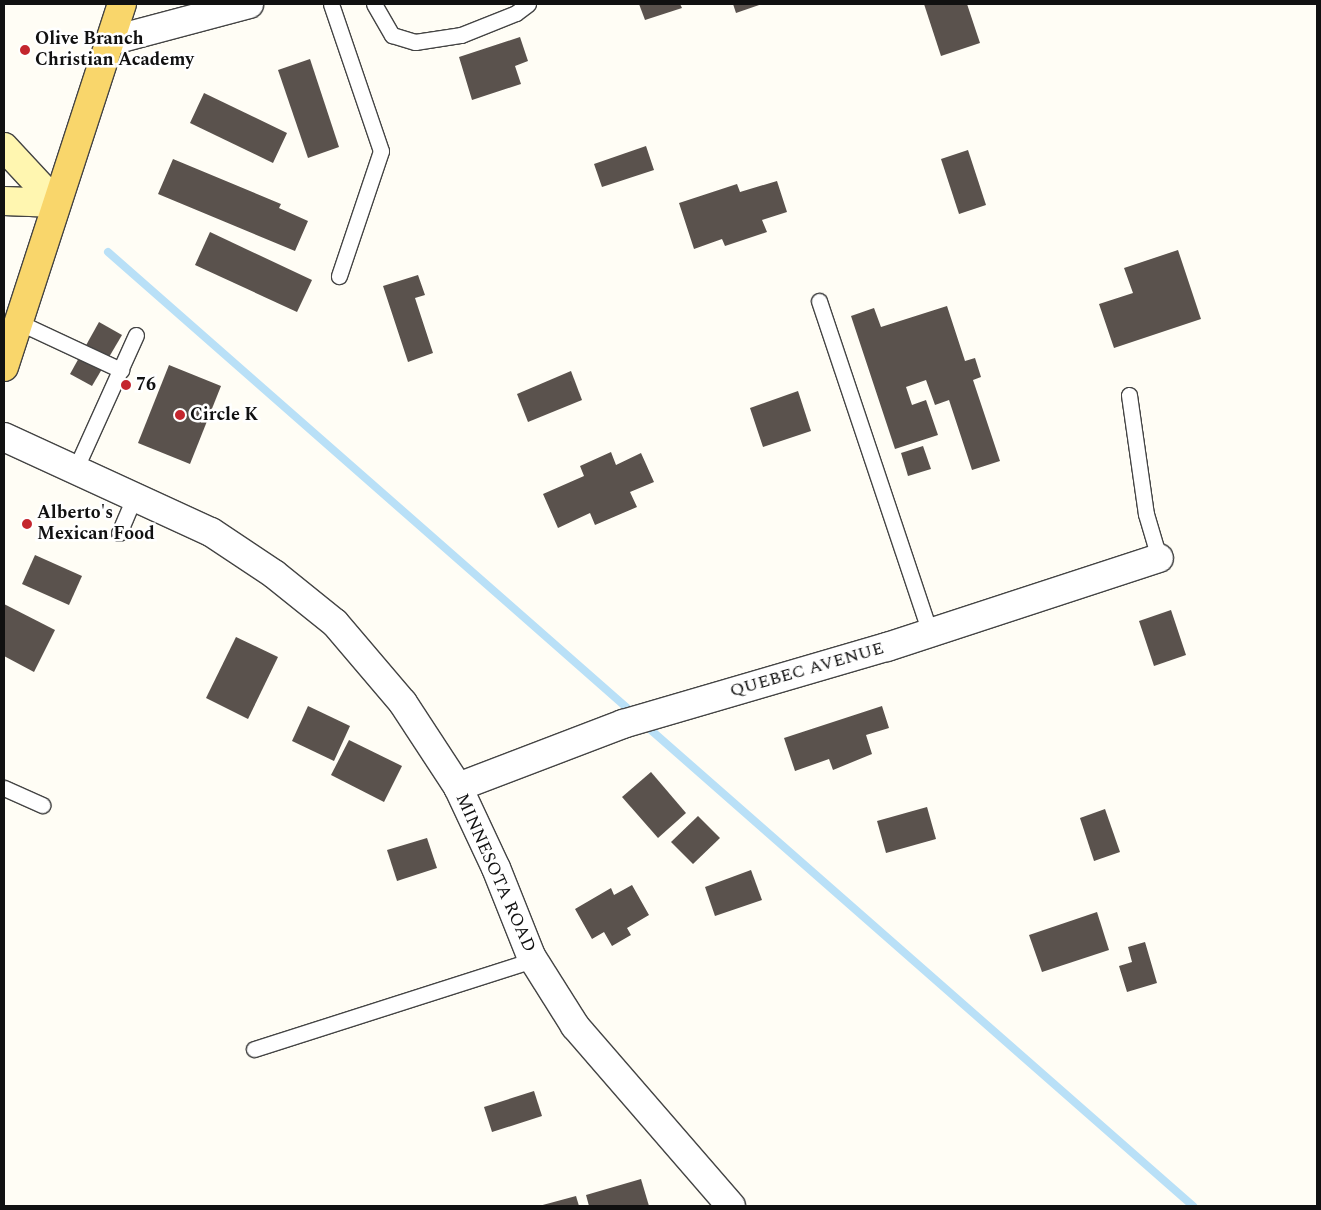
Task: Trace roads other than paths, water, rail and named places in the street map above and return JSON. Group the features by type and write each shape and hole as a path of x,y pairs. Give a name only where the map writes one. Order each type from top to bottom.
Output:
{"main road":[{"path":"4,367 56,202 122,4"},
{"path":"4,147 56,202"},
{"path":"4,201 56,202"}],"street":[{"path":"110,41 249,4"},
{"name":"MINNESOTA ROAD","path":"4,437 211,532 274,574 336,623 403,703 458,787 533,960 575,1026 721,1204"},
{"name":"QUEBEC AVENUE","path":"458,787 623,724 930,632 1159,558"}],"lane":[{"path":"331,4 381,151 339,276"},
{"path":"374,4 392,35 415,42 462,35 516,13 528,4"},
{"path":"819,301 930,632"},
{"path":"18,322 120,370"},
{"path":"75,470 136,335"},
{"path":"1130,395 1146,514 1159,558"},
{"path":"119,533 134,497"},
{"path":"4,788 42,805"},
{"path":"254,1049 533,960"}],"waterway":[{"path":"108,252 634,714"},
{"path":"644,724 1193,1206"}],"place":[{"name":"Olive Branch Christian Academy","path":"25,50"},
{"name":"76","path":"126,385"},
{"name":"Circle K","path":"180,415"},
{"name":"Alberto's Mexican Food","path":"27,524"}]}
